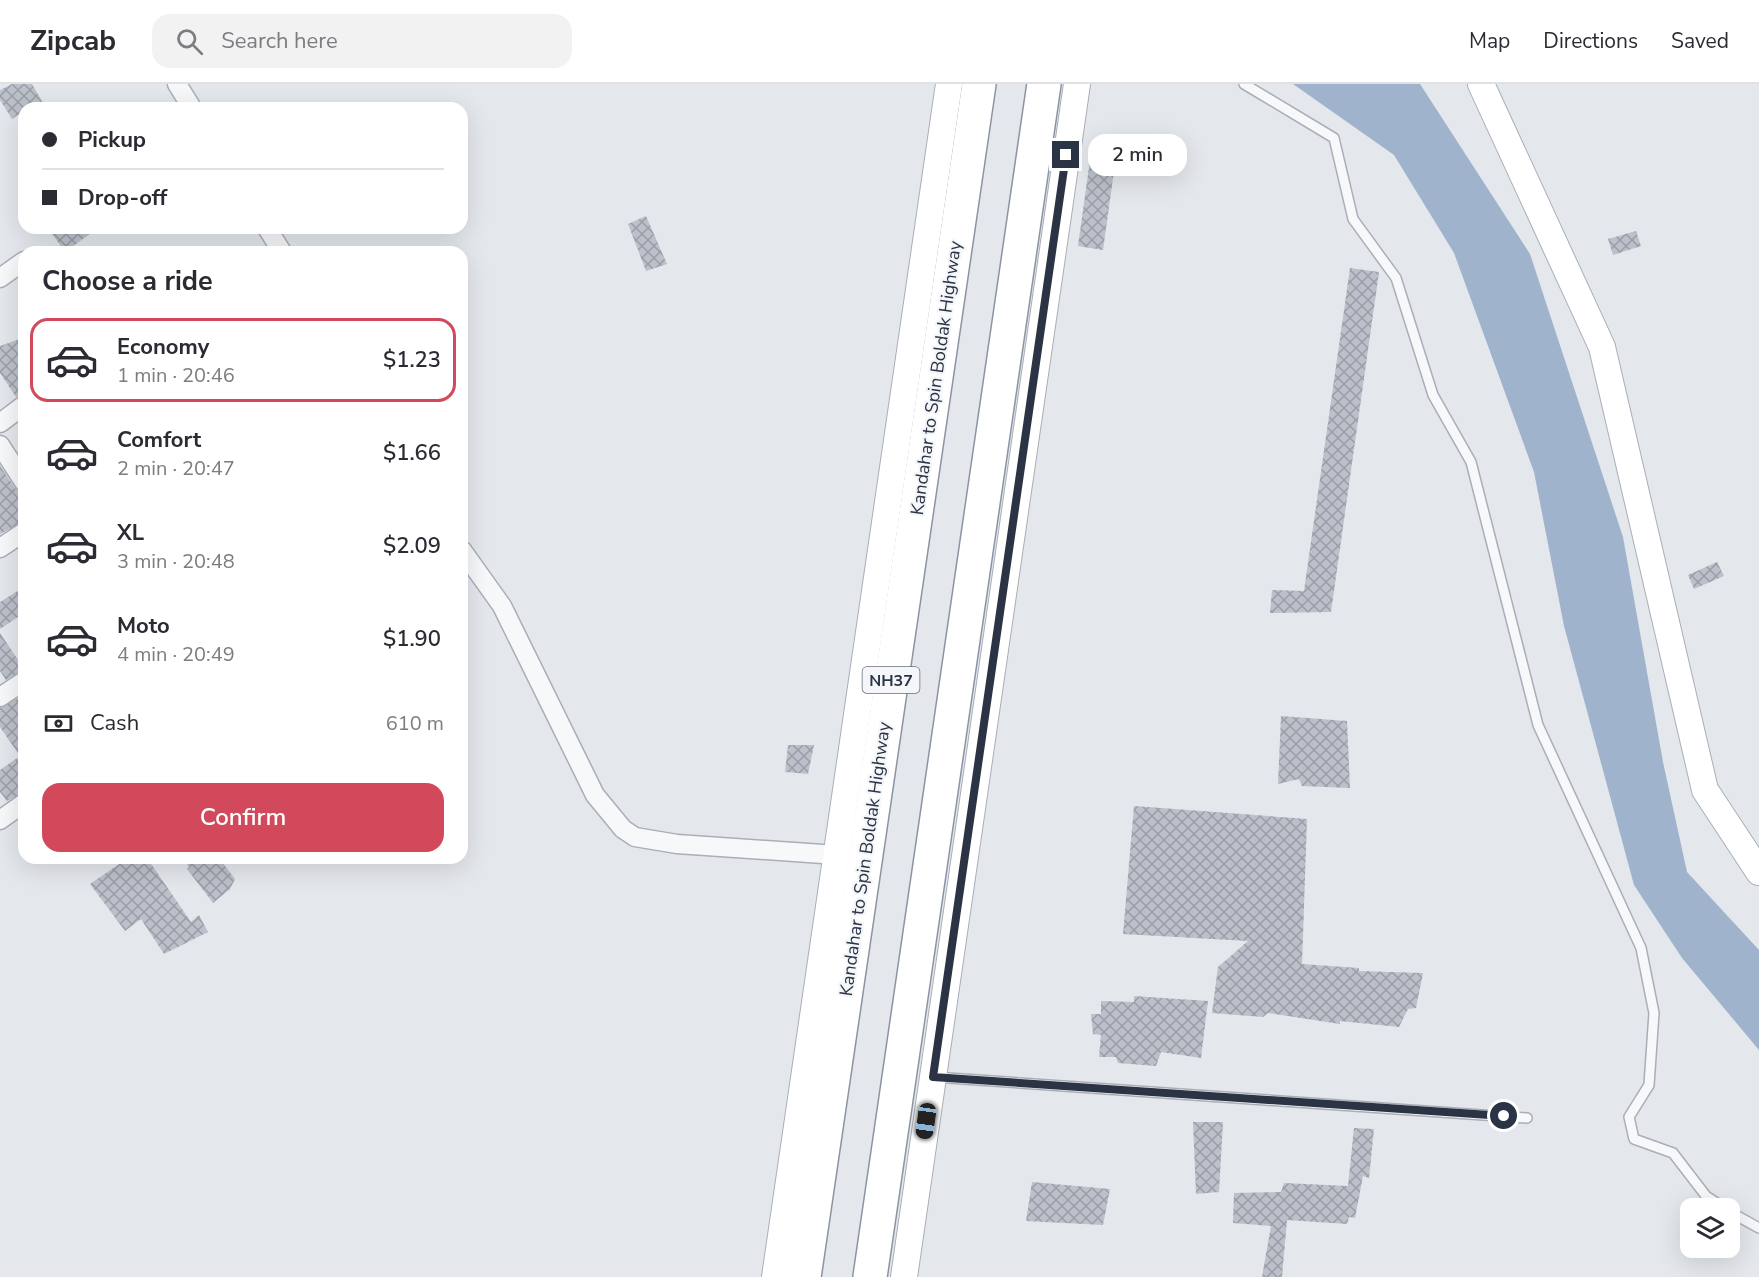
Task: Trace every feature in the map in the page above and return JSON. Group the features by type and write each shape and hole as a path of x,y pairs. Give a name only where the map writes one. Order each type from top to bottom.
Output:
{"highway":[{"name":"Kandahar to Spin Boldak Highway","path":"804,1277 979,84"},
{"path":"870,1277 1044,84"}],"street":[{"path":"177,84 188,102"},
{"path":"775,1277 949,84"},
{"path":"904,1277 1077,84"},
{"path":"1481,84 1602,347 1705,790 1759,872"},
{"path":"0,278 18,265"},
{"path":"0,423 18,410"},
{"path":"0,445 18,473"},
{"path":"0,548 18,536"},
{"path":"468,558 502,606 595,795 623,829 634,837 677,844 837,855"},
{"path":"0,698 18,685"},
{"path":"0,820 18,807"}],"lane":[{"path":"1244,84 1334,138 1353,219 1396,278 1433,395 1471,462 1538,725 1641,948 1654,1014 1649,1085 1629,1117 1634,1139 1673,1153 1709,1198"},
{"path":"933,1077 1527,1118"},
{"path":"1740,1218 1759,1228"}],"water":[{"path":"1293,84 1420,84 1530,254 1623,537 1663,762 1687,872 1759,950 1759,1050 1682,958 1634,885 1564,626 1534,472 1454,253 1394,155"}],"building":[{"path":"12,84 32,84 42,102 18,102 18,115 12,119 0,100 0,90"},
{"path":"1091,153 1116,157 1103,250 1078,246"},
{"path":"646,216 667,264 646,271 628,224"},
{"path":"1636,231 1641,246 1613,255 1608,239"},
{"path":"52,234 90,234 73,246 61,246"},
{"path":"1350,268 1379,272 1331,612 1270,613 1272,590 1304,591"},
{"path":"18,340 18,396 16,397 0,373 0,346"},
{"path":"0,466 18,491 18,524 0,534"},
{"path":"1717,562 1724,576 1694,589 1688,575"},
{"path":"18,591 18,617 0,629 0,602"},
{"path":"0,633 18,660 18,673 6,680 0,671"},
{"path":"18,698 18,753 0,727 0,708"},
{"path":"1281,716 1347,721 1350,788 1302,786 1299,779 1278,784"},
{"path":"788,745 814,745 808,774 785,772"},
{"path":"18,757 18,795 7,801 0,792 0,770"},
{"path":"1134,806 1307,819 1302,964 1359,968 1359,971 1423,973 1416,1008 1408,1009 1399,1027 1340,1021 1340,1024 1268,1013 1263,1017 1212,1013 1218,967 1248,941 1123,934"},
{"path":"119,864 151,864 191,922 199,915 208,932 164,954 141,919 125,931 90,884"},
{"path":"187,864 224,864 235,879 230,889 213,903 187,869 189,867"},
{"path":"1134,996 1208,1001 1201,1058 1161,1052 1156,1066 1118,1063 1116,1057 1099,1057 1101,1035 1093,1034 1091,1014 1101,1014 1101,1001 1134,1002"},
{"path":"1193,1122 1223,1122 1219,1192 1196,1194"},
{"path":"1354,1128 1374,1129 1369,1178 1363,1176 1355,1218 1349,1217 1347,1224 1287,1220 1282,1277 1262,1277 1271,1226 1233,1223 1234,1193 1281,1192 1284,1183 1348,1186"},
{"path":"1032,1182 1110,1189 1103,1225 1026,1221"}],"route":[{"path":"1066,155 933,1077 1504,1116"}]}
